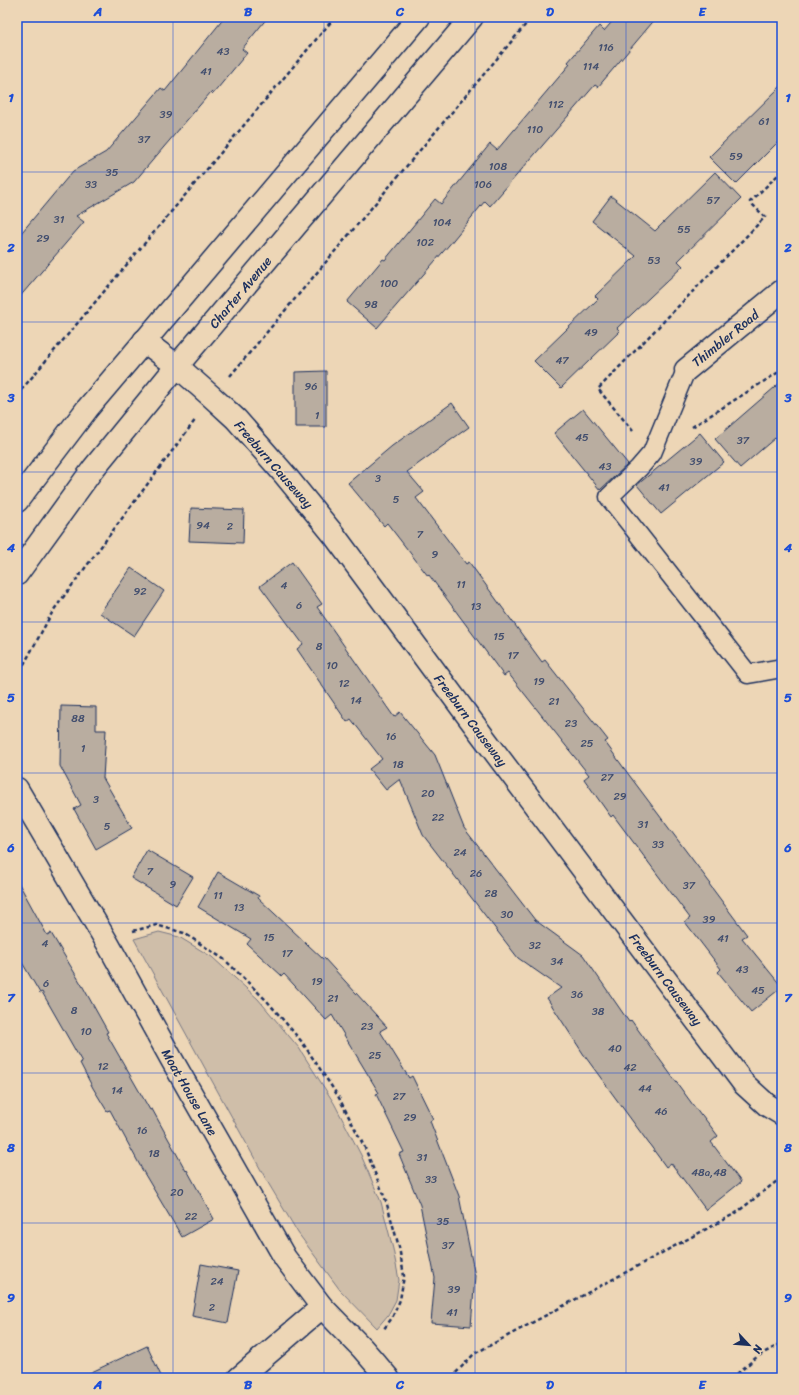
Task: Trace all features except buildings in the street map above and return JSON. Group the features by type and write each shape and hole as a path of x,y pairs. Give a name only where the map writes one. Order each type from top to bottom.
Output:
{"street":[{"path":"17,501 87,409 419,17"},
{"name":"Charter Avenue","path":"17,574 93,469 177,366 472,17"},
{"name":"Thimbler Road","path":"686,370 782,291"},
{"name":"Freeburn Causeway","path":"144,341 177,366 236,419 280,469 334,535 744,1084 767,1105 782,1114"},
{"name":"Moat House Lane","path":"17,789 108,944 285,1258 322,1307 362,1348 388,1378"},
{"path":"239,1378 322,1307"}],"lane":[{"path":"686,370 652,453 609,497 748,674 782,668"}],"path":[{"path":"17,395 335,17"},
{"path":"17,677 53,611 212,397 532,17"},
{"path":"108,944 135,930 156,926 184,932 203,944 225,960 267,1002 302,1042 338,1096 365,1148 386,1201 399,1247 404,1276 400,1300 392,1318 381,1332 362,1348"},
{"path":"451,1378 474,1354 736,1213 782,1177"},
{"path":"732,1378 758,1356 782,1344"}],"shaded area":[{"path":"159,932 179,937 212,957 258,999 299,1048 334,1103 361,1155 381,1202 399,1280 396,1300 388,1315 377,1328 340,1290 298,1233 267,1181 134,939"}]}
